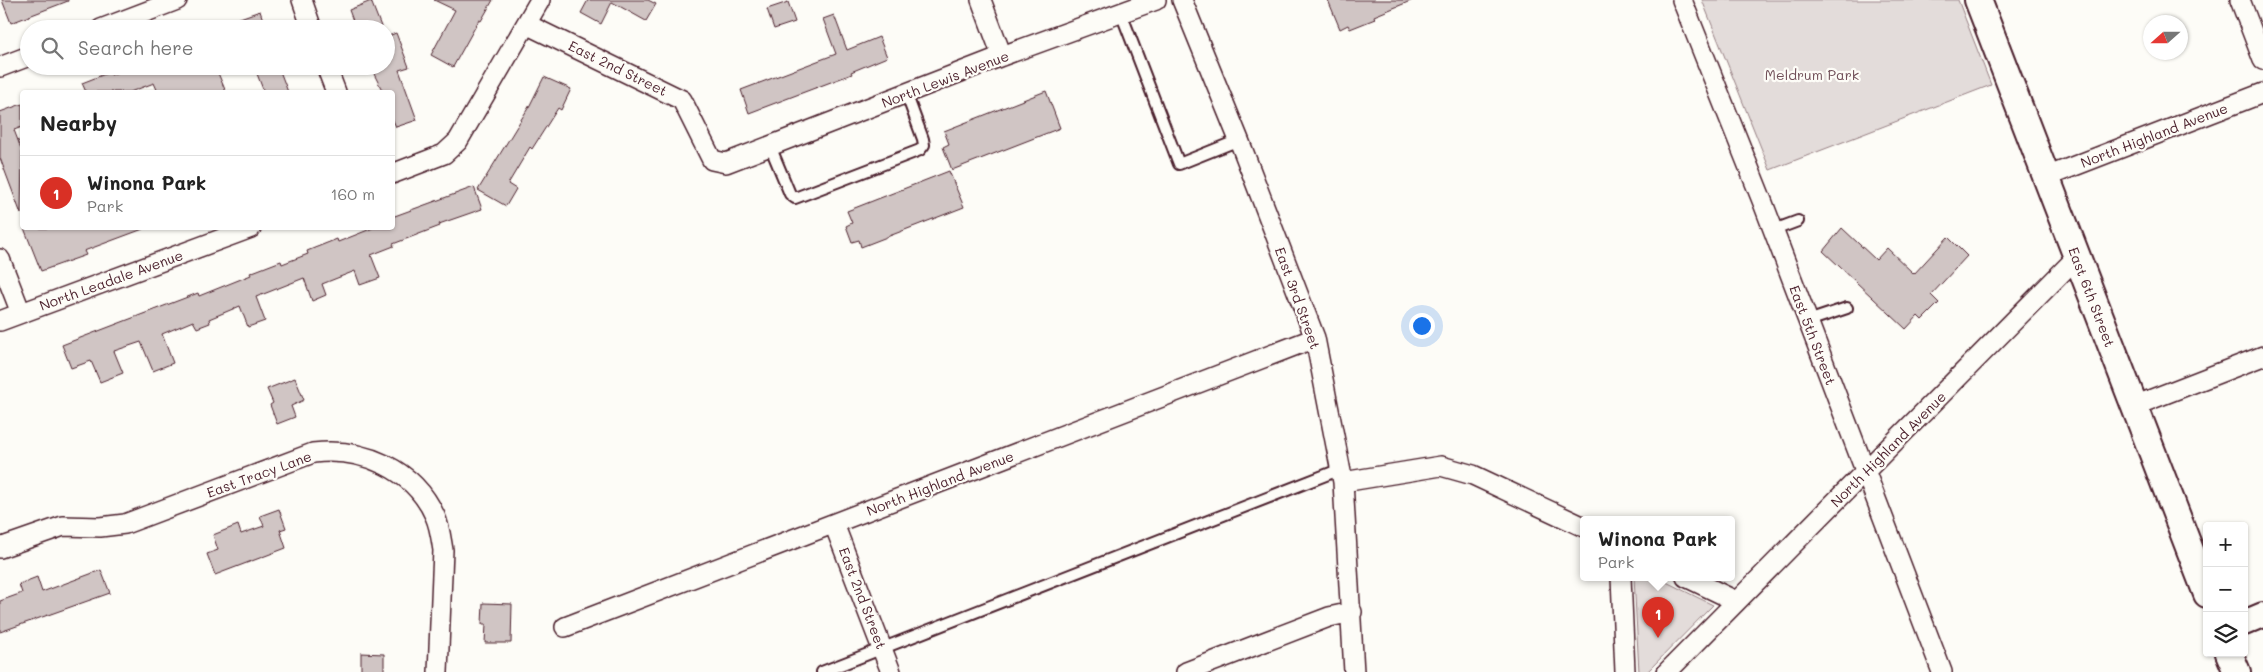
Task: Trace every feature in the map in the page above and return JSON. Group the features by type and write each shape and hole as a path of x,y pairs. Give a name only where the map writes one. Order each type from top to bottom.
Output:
{"main road":[{"name":"East 6th Street","path":"1978,0 2203,584"},
{"path":"2231,657 2237,672"}],"street":[{"path":"125,20 177,0"},
{"path":"302,0 309,20"},
{"path":"395,173 444,154 453,148 540,0"},
{"path":"981,0 1002,56"},
{"name":"North Lewis Avenue","path":"735,161 1002,56 1156,0"},
{"name":"East 3rd Street","path":"1182,0 1239,140 1315,338 1342,476 1352,612 1354,672"},
{"name":"East 5th Street","path":"1682,0 1774,230 1942,672"},
{"path":"2240,0 2263,60"},
{"name":"East 2nd Street","path":"526,24 682,100 712,160 719,163 735,161"},
{"path":"0,67 20,59"},
{"path":"329,75 335,90"},
{"name":"North Highland Avenue","path":"2046,177 2263,94"},
{"name":"North Leadale Avenue","path":"0,321 246,230"},
{"name":"North Highland Avenue","path":"1667,672 2077,257"},
{"path":"0,259 21,313"},
{"name":"North Highland Avenue","path":"565,627 1315,338"},
{"path":"2134,406 2263,356"},
{"name":"East Tracy Lane","path":"0,548 63,526 100,527 126,524 313,453 342,452 376,459 398,472 418,489 435,517 440,534 443,550 438,672"},
{"path":"1342,476 1441,466 1458,469 1580,525"},
{"name":"East 2nd Street","path":"834,524 891,672"},
{"path":"1621,581 1625,672"},
{"path":"1694,581 1736,601"},
{"path":"1186,672 1329,617 1352,612"},
{"path":"2248,621 2263,615"}],"lane":[{"path":"1121,13 1179,164 1239,140"},
{"path":"770,146 790,194 795,198 920,150 924,145 923,139 906,93"},
{"path":"1774,230 1798,222"},
{"path":"1808,321 1847,308"},
{"path":"822,672 1342,476"}],"green space":[{"name":"Meldrum Park","path":"1702,0 1958,0 1991,85 1770,170"},
{"path":"1634,581 1664,581 1713,605 1647,672 1639,672"}],"building":[{"path":"2,0 68,0 68,1 11,23"},
{"path":"434,0 493,0 481,21 479,20 453,67 431,55 455,10"},
{"path":"588,0 648,0 656,4 646,21 612,2 601,24 581,13"},
{"path":"1328,0 1413,0 1374,16 1375,19 1350,29 1348,25 1340,29"},
{"path":"371,1 378,20 353,20 349,10"},
{"path":"788,2 795,22 774,29 767,9"},
{"path":"260,11 263,20 234,20"},
{"path":"834,15 847,50 879,37 887,57 851,72 852,74 749,113 741,90 836,54 823,19"},
{"path":"395,33 409,67 399,70 417,120 396,127 395,90 382,90 374,75 395,75"},
{"path":"102,75 219,75 225,90 157,90 154,83 135,90 85,90 82,83"},
{"path":"257,75 281,75 287,90 263,90"},
{"path":"544,77 571,89 561,110 558,108 532,149 530,147 508,184 516,189 506,206 478,190 530,105"},
{"path":"1046,91 1060,128 952,170 943,147 949,144 944,131"},
{"path":"20,105 20,128 14,130 20,146 20,211 0,158 0,112"},
{"path":"949,171 964,207 861,247 859,240 852,242 846,226 852,223 847,211"},
{"path":"474,187 482,209 439,224 440,226 393,244 394,246 371,255 380,278 360,285 355,271 322,284 326,295 312,301 304,278 256,297 265,321 248,327 240,306 209,319 210,323 197,328 193,321 162,334 173,363 153,371 141,342 114,351 123,373 100,382 91,361 71,368 62,345 198,293 199,296 281,261 282,264 308,254 307,251 337,239 338,242 368,230 395,230 395,216"},
{"path":"1842,228 1876,260 1887,248 1914,274 1948,237 1967,256 1931,295 1939,303 1922,320 1918,316 1906,329 1823,251"},
{"path":"25,230 140,230 84,251 86,255 41,271"},
{"path":"295,378 304,400 291,406 295,417 277,424 270,405 273,403 267,389"},
{"path":"279,509 286,528 280,530 286,548 215,575 207,554 218,550 213,535 238,525 241,534 264,526 260,516"},
{"path":"101,570 110,593 0,632 0,601 22,593 19,584 37,577 42,592"},
{"path":"483,603 512,604 511,643 485,643 486,624 482,624"},
{"path":"361,653 384,654 384,672 361,672"}],"place":[{"name":"Winona Park","path":"1658,638"}]}
